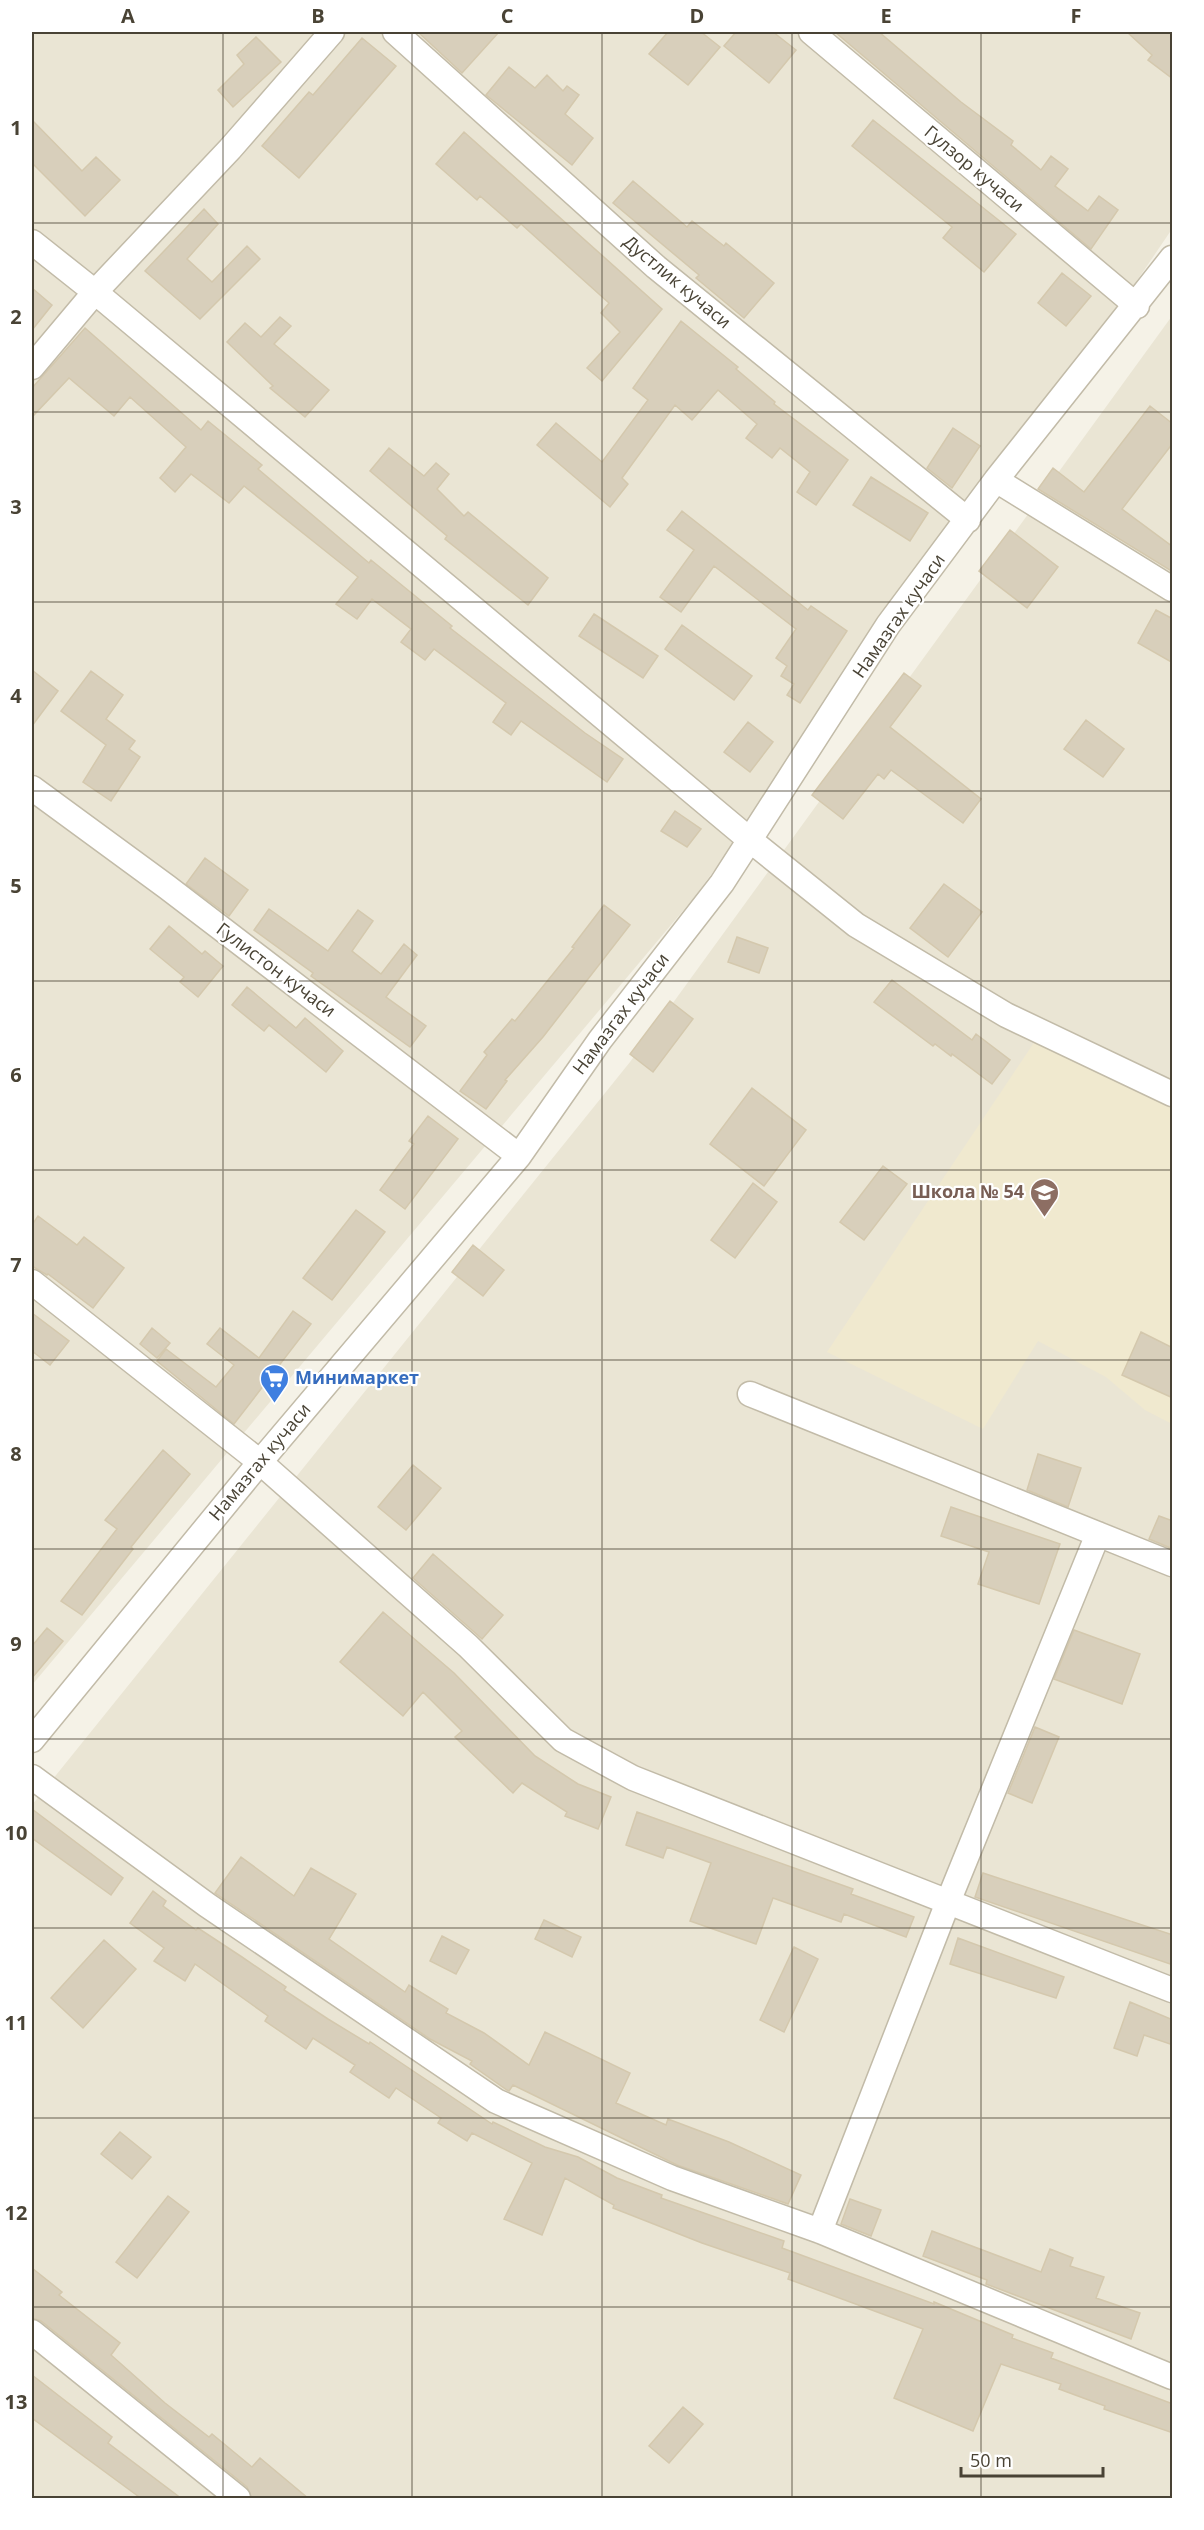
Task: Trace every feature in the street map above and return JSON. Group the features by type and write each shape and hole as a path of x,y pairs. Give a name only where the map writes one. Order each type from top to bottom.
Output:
{"street":[{"path":"32,367 95,292 230,149 332,32"},
{"name":"Дустлик кучаси","path":"395,32 656,267 968,520"},
{"name":"Гулзор кучаси","path":"811,32 1137,306"},
{"path":"32,242 95,292 750,840 856,924 1005,1015 1173,1094"},
{"name":"Намазгах кучаси","path":"32,1740 260,1462 519,1156 600,1040 722,883 888,626 996,480 1173,258"},
{"path":"996,480 1173,589"},
{"name":"Гулистон кучаси","path":"32,788 167,887 519,1156"},
{"path":"32,1282 260,1462 468,1646 563,1740 633,1778 1173,1990"},
{"path":"750,1394 1173,1564"},
{"path":"820,2231 948,1902 1098,1534"},
{"path":"32,1777 207,1905 496,2100 672,2178 820,2231 1173,2377"},
{"path":"32,2332 238,2499"}],"shaded area":[{"path":"32,32 1172,32 1172,229 961,540 692,900 32,1685"},
{"path":"1172,316 1172,2498 32,2498 32,1805 630,1062"},
{"name":"Школа № 54","path":"1041,1032 1172,1094 1172,1424 1145,1410 1106,1377 1038,1341 983,1429 827,1352"}],"building":[{"path":"418,32 499,32 462,73"},
{"path":"668,32 701,32 720,47 688,85 649,54"},
{"path":"736,32 773,32 796,50 769,83 724,46"},
{"path":"835,32 879,32 961,102 1013,141 1011,145 1041,170 1051,156 1068,169 1055,186 1088,211 1099,196 1118,210 1091,249"},
{"path":"1127,32 1173,32 1173,79 1148,60 1152,55"},
{"path":"256,37 281,62 233,107 218,90 244,64 237,55"},
{"path":"362,38 396,66 299,178 262,146 309,92 313,95"},
{"path":"509,67 535,88 547,75 563,91 567,86 579,95 565,114 593,138 572,165 486,95"},
{"path":"32,120 82,171 96,157 120,180 85,216 32,163"},
{"path":"873,120 1016,234 984,272 943,238 952,227 852,146"},
{"path":"464,132 662,309 602,381 587,368 620,332 601,313 609,303 521,224 517,228 480,196 477,200 436,164"},
{"path":"633,181 687,227 692,221 724,246 726,243 774,283 744,318 696,278 699,275 613,203"},
{"path":"204,209 218,224 187,259 212,282 247,246 260,259 200,319 145,271"},
{"path":"1062,273 1091,296 1066,326 1038,303"},
{"path":"32,288 52,305 32,330"},
{"path":"280,317 291,326 274,344 329,390 305,417 270,388 273,386 227,342 245,323 261,337"},
{"path":"681,321 738,367 736,369 775,402 774,404 848,460 816,505 797,492 810,472 780,448 772,458 746,438 757,424 718,390 692,420 675,405 622,478 628,484 610,507 537,445 556,423 602,462 648,400 633,388"},
{"path":"85,328 201,430 208,421 262,465 258,469 369,563 371,560 452,626 450,628 585,733 623,759 607,782 521,721 511,735 493,722 506,703 434,649 425,660 401,642 411,629 372,599 357,619 336,604 358,577 244,486 229,503 191,474 175,492 160,478 186,447 130,397 114,416 69,378 32,417 32,388"},
{"path":"1150,406 1173,424 1173,443 1122,509 1173,547 1173,572 1038,489 1053,468 1084,492"},
{"path":"953,428 980,446 952,488 927,468"},
{"path":"389,448 424,476 436,463 449,474 437,489 464,516 468,512 548,578 528,605 445,539 447,536 370,471"},
{"path":"871,477 928,513 910,541 853,505"},
{"path":"682,511 808,610 811,606 847,631 800,703 787,695 794,684 781,676 787,666 776,658 796,629 714,566 681,612 660,597 694,550 667,530"},
{"path":"1010,530 1058,567 1027,608 979,571"},
{"path":"1156,610 1173,619 1173,663 1138,643"},
{"path":"594,614 658,656 643,678 579,636"},
{"path":"682,625 752,676 734,700 665,649"},
{"path":"32,670 58,691 32,726"},
{"path":"91,671 123,695 106,719 135,741 129,749 140,757 111,801 83,782 106,745 61,711"},
{"path":"904,673 921,686 890,727 981,799 963,823 891,770 884,779 878,774 843,819 812,795"},
{"path":"1086,720 1124,749 1103,777 1064,749"},
{"path":"748,722 773,742 750,772 724,752"},
{"path":"675,811 701,829 687,847 661,831"},
{"path":"205,858 248,890 229,916 186,884"},
{"path":"944,884 982,912 948,957 910,928"},
{"path":"604,905 630,925 543,1037 505,1080 507,1081 486,1109 460,1091 487,1055 484,1052 512,1019 515,1021 574,948 572,947"},
{"path":"269,909 328,951 358,910 373,921 352,951 381,974 404,944 417,955 386,997 426,1026 410,1047 311,976 313,973 254,930"},
{"path":"169,926 202,954 205,951 223,966 198,997 180,982 184,977 150,949"},
{"path":"737,937 768,948 759,973 728,962"},
{"path":"892,980 972,1040 976,1034 1010,1060 992,1084 952,1054 951,1056 935,1044 933,1046 874,1002"},
{"path":"247,987 296,1028 305,1018 343,1051 326,1072 269,1025 264,1031 232,1005"},
{"path":"670,1001 693,1019 653,1072 630,1054"},
{"path":"752,1088 806,1130 764,1186 710,1144"},
{"path":"428,1116 458,1139 405,1209 380,1190 414,1144 409,1141"},
{"path":"883,1166 907,1184 864,1240 840,1222"},
{"path":"753,1183 777,1202 735,1258 711,1240"},
{"path":"356,1210 385,1232 332,1300 303,1278"},
{"path":"38,1216 77,1245 84,1237 124,1268 93,1308 48,1274 32,1266 32,1225"},
{"path":"473,1245 504,1270 483,1296 452,1272"},
{"path":"293,1311 311,1324 234,1424 157,1361 166,1349 216,1387 234,1365 207,1344 220,1328 259,1358"},
{"path":"32,1313 69,1341 50,1365 32,1351"},
{"path":"152,1328 170,1343 157,1358 140,1344"},
{"path":"1141,1332 1173,1348 1173,1398 1122,1375"},
{"path":"163,1450 190,1474 131,1547 133,1549 82,1615 61,1601 117,1529 105,1520"},
{"path":"1038,1454 1081,1468 1068,1507 1027,1490"},
{"path":"413,1465 441,1488 406,1530 378,1507"},
{"path":"951,1507 1060,1544 1039,1604 978,1584 989,1552 941,1536"},
{"path":"1159,1516 1173,1521 1173,1549 1149,1539"},
{"path":"433,1554 503,1615 482,1639 413,1578"},
{"path":"383,1612 454,1673 535,1756 578,1784 611,1797 598,1829 565,1816 567,1812 522,1783 513,1793 455,1737 462,1731 423,1692 403,1716 340,1662"},
{"path":"47,1628 63,1641 32,1678 32,1646"},
{"path":"1074,1630 1140,1654 1122,1704 1054,1679"},
{"path":"1035,1727 1059,1737 1032,1803 1008,1793"},
{"path":"32,1809 123,1878 111,1895 32,1838"},
{"path":"637,1812 853,1889 851,1894 914,1917 906,1937 844,1914 841,1922 773,1898 756,1944 690,1921 711,1863 667,1847 663,1858 626,1845"},
{"path":"241,1857 294,1896 311,1868 356,1894 329,1939 405,1992 409,1985 448,2009 446,2013 484,2033 529,2065 545,2032 630,2073 616,2103 666,2125 668,2119 729,2142 801,2175 788,2204 677,2165 513,2085 509,2091 507,2090 470,2064 472,2061 430,2039 215,1893"},
{"path":"983,1873 1173,1935 1173,1965 975,1897"},
{"path":"153,1891 166,1901 163,1906 196,1930 198,1928 286,1987 284,1990 369,2044 370,2042 492,2124 493,2122 545,2147 578,2157 617,2178 662,2195 661,2198 784,2241 782,2248 934,2304 934,2302 1013,2335 1012,2338 1053,2353 1051,2358 1173,2404 1173,2433 1104,2409 1105,2406 1059,2389 1061,2384 1001,2364 973,2431 894,2398 923,2329 788,2279 790,2273 702,2243 613,2208 614,2205 565,2178 542,2235 504,2219 532,2163 472,2133 467,2141 438,2123 441,2118 396,2088 389,2098 350,2072 355,2065 313,2038 306,2049 265,2021 268,2016 195,1964 185,1981 154,1961 164,1948 130,1923"},
{"path":"544,1920 581,1937 572,1957 535,1939"},
{"path":"442,1936 469,1950 456,1974 430,1961"},
{"path":"958,1938 1064,1977 1056,1998 950,1964"},
{"path":"104,1940 136,1969 83,2028 51,1998"},
{"path":"794,1947 818,1959 784,2032 760,2020"},
{"path":"1130,2002 1173,2020 1173,2045 1144,2035 1137,2056 1114,2048"},
{"path":"120,2132 151,2157 132,2179 101,2154"},
{"path":"168,2196 189,2212 137,2278 116,2262"},
{"path":"850,2199 881,2210 871,2236 841,2224"},
{"path":"932,2231 1041,2272 1050,2249 1073,2258 1070,2266 1104,2277 1096,2298 1140,2313 1131,2339 986,2284 987,2280 923,2256"},
{"path":"32,2268 62,2292 59,2295 120,2343 111,2355 165,2403 209,2437 212,2434 252,2467 260,2458 309,2499 252,2499 247,2487 41,2321 32,2318"},
{"path":"32,2375 112,2437 108,2443 182,2499 142,2499 32,2418"},
{"path":"683,2407 703,2424 669,2463 649,2446"}],"place":[{"name":"Школа № 54","path":"1045,1218"},
{"name":"Минимаркет","path":"274,1404"}]}
